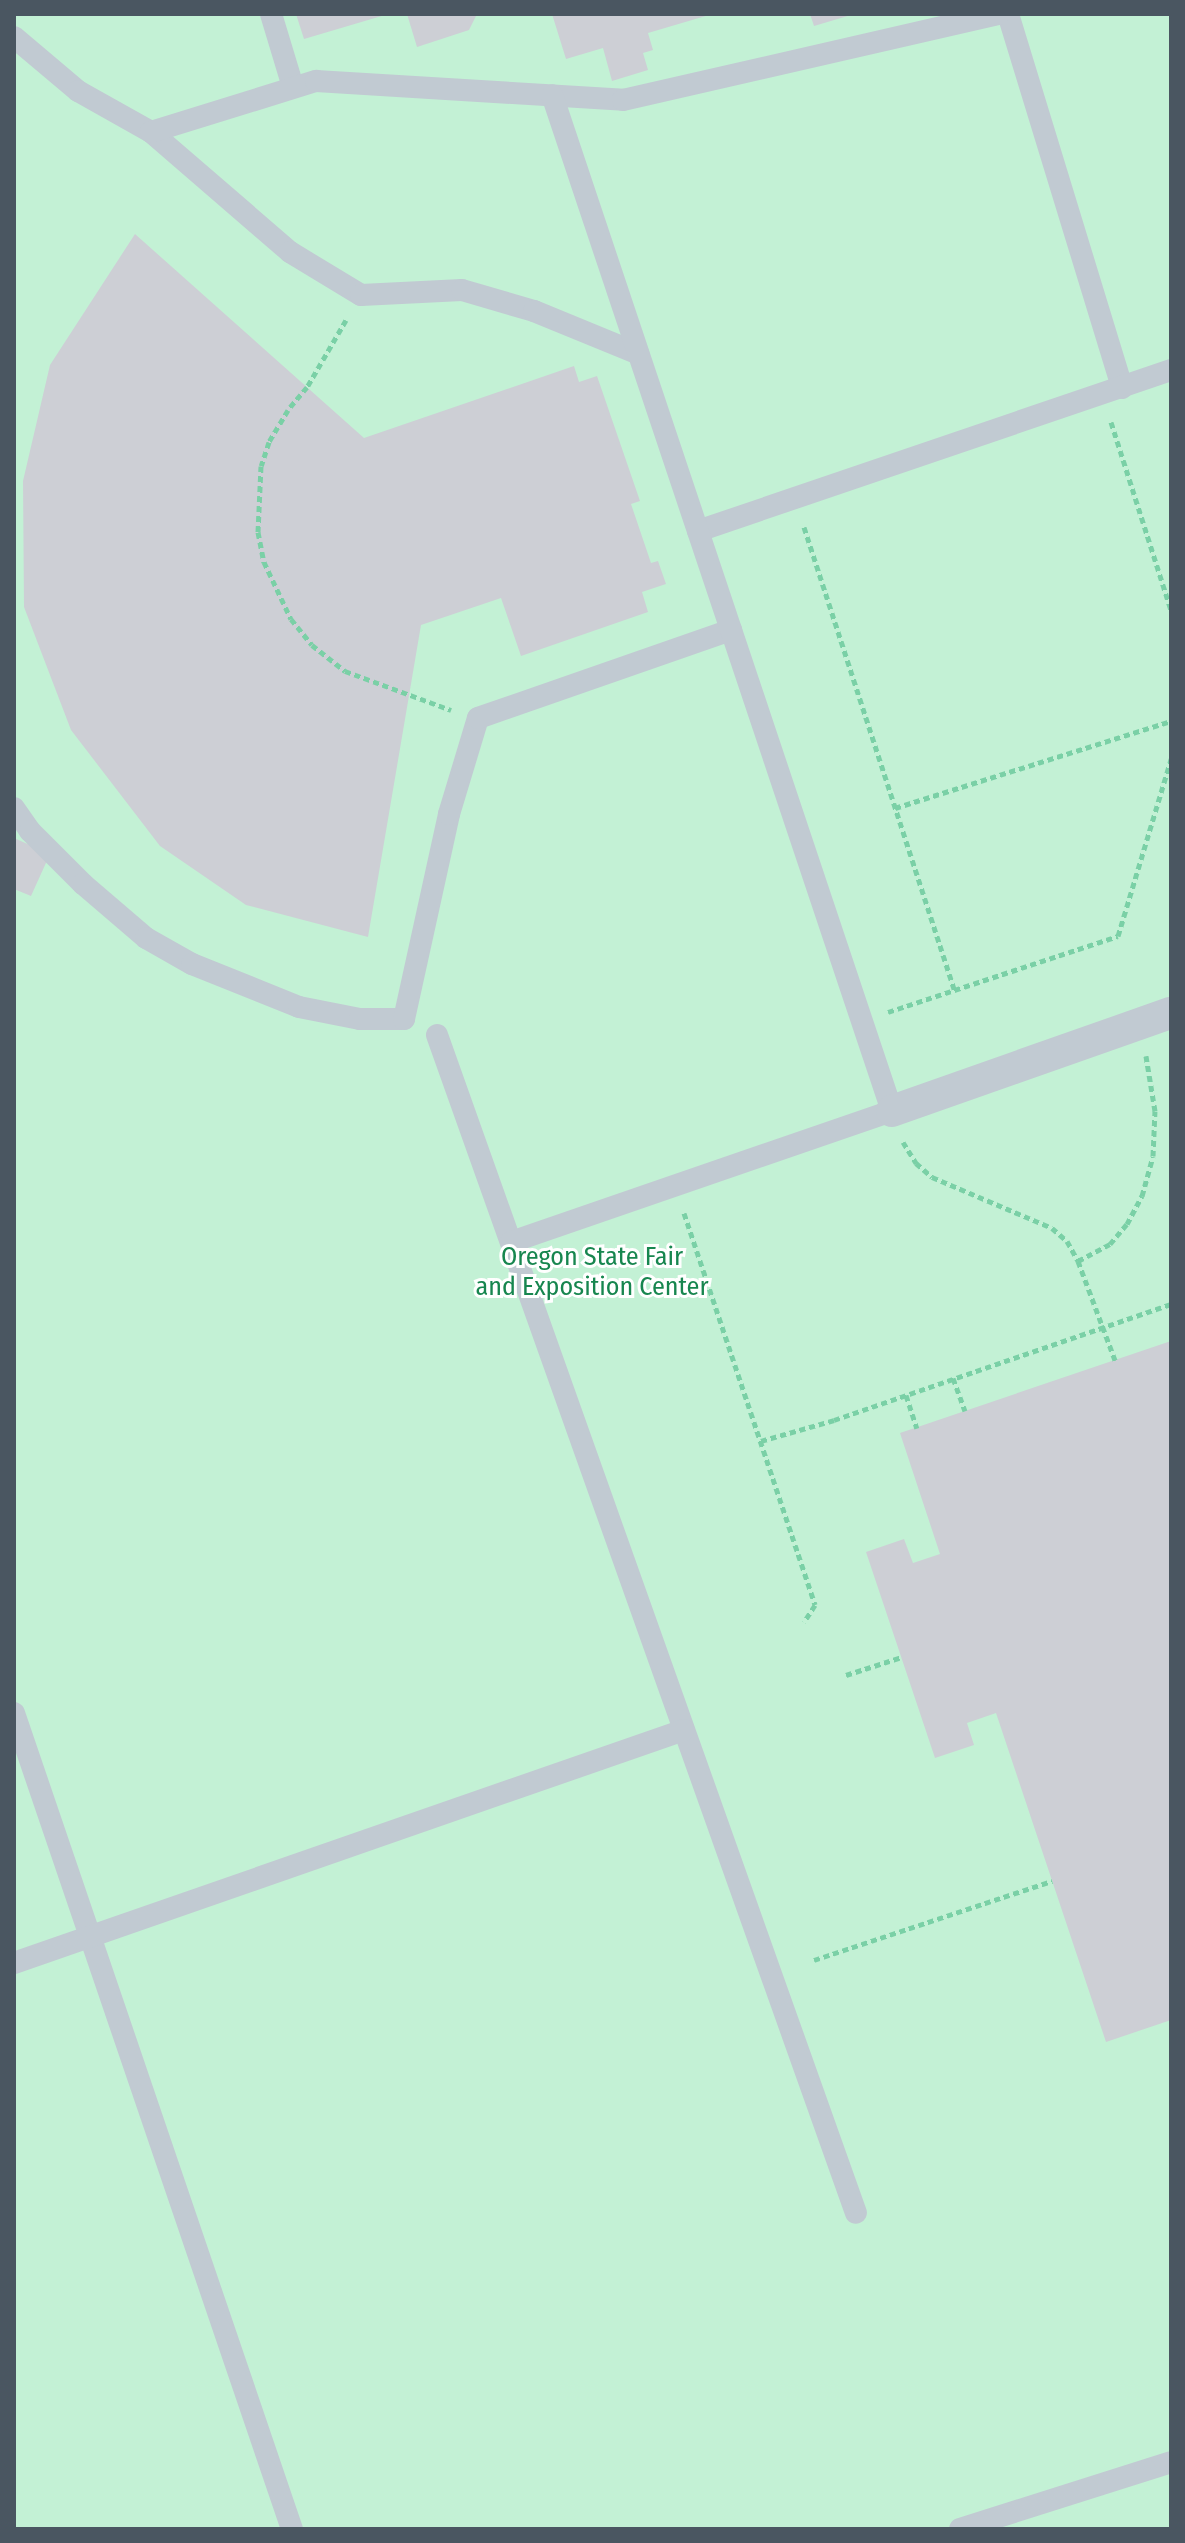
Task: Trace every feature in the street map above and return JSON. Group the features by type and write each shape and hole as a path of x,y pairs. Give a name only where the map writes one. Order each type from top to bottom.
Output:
{"street":[{"path":"892,1111 1171,1013"}],"lane":[{"path":"271,14 293,87"},
{"path":"151,132 316,81 623,100 998,14"},
{"path":"1008,14 1112,391"},
{"path":"14,37 78,91 151,132 290,252 361,295 462,290 534,311 639,354"},
{"path":"511,1242 892,1111 552,95"},
{"path":"698,531 1171,370"},
{"path":"14,808 30,831 83,884 146,938 192,964 299,1007 360,1019 404,1019 449,814 478,718 731,630"},
{"path":"437,1035 856,2213"},
{"path":"14,1713 292,2529"},
{"path":"14,1963 684,1730"},
{"path":"960,2529 1171,2462"}],"path":[{"path":"361,295 269,442 258,489 258,532 264,562 291,619 312,645 345,671 391,691 478,718"},
{"path":"1112,391 1171,610"},
{"path":"795,498 954,990"},
{"path":"895,808 1171,721"},
{"path":"862,1021 1118,936 1171,759"},
{"path":"1078,1261 1110,1244 1127,1224 1142,1196 1153,1156 1155,1111 1148,1063 1138,1025"},
{"path":"892,1111 902,1141 916,1163 932,1177 1052,1228 1067,1241 1078,1261 1115,1360"},
{"path":"675,1185 815,1605 804,1622"},
{"path":"761,1441 1171,1304"},
{"path":"953,1378 965,1411"},
{"path":"906,1395 917,1428"},
{"path":"846,1675 902,1657"},
{"path":"814,1960 1052,1881"}],"green space":[{"name":"Oregon State Fair and Exposition Center","path":"14,14 1171,14 1171,2529 14,2529"}],"building":[{"path":"296,14 384,14 385,15 304,39"},
{"path":"407,14 477,14 469,30 417,47"},
{"path":"552,14 709,15 648,33 653,50 643,53 648,70 612,81 603,48 566,59"},
{"path":"810,14 850,14 851,15 814,26"},
{"path":"135,234 364,438 574,366 579,382 597,376 640,501 631,504 651,563 658,561 666,584 642,592 648,612 521,656 501,598 421,625 368,937 246,905 160,846 71,730 24,607 23,481 50,365"},
{"path":"14,838 50,854 31,896 14,889"},
{"path":"1171,1341 1171,2020 1106,2042 996,1713 967,1723 974,1745 935,1758 866,1552 904,1539 913,1563 940,1554 900,1433"}]}
